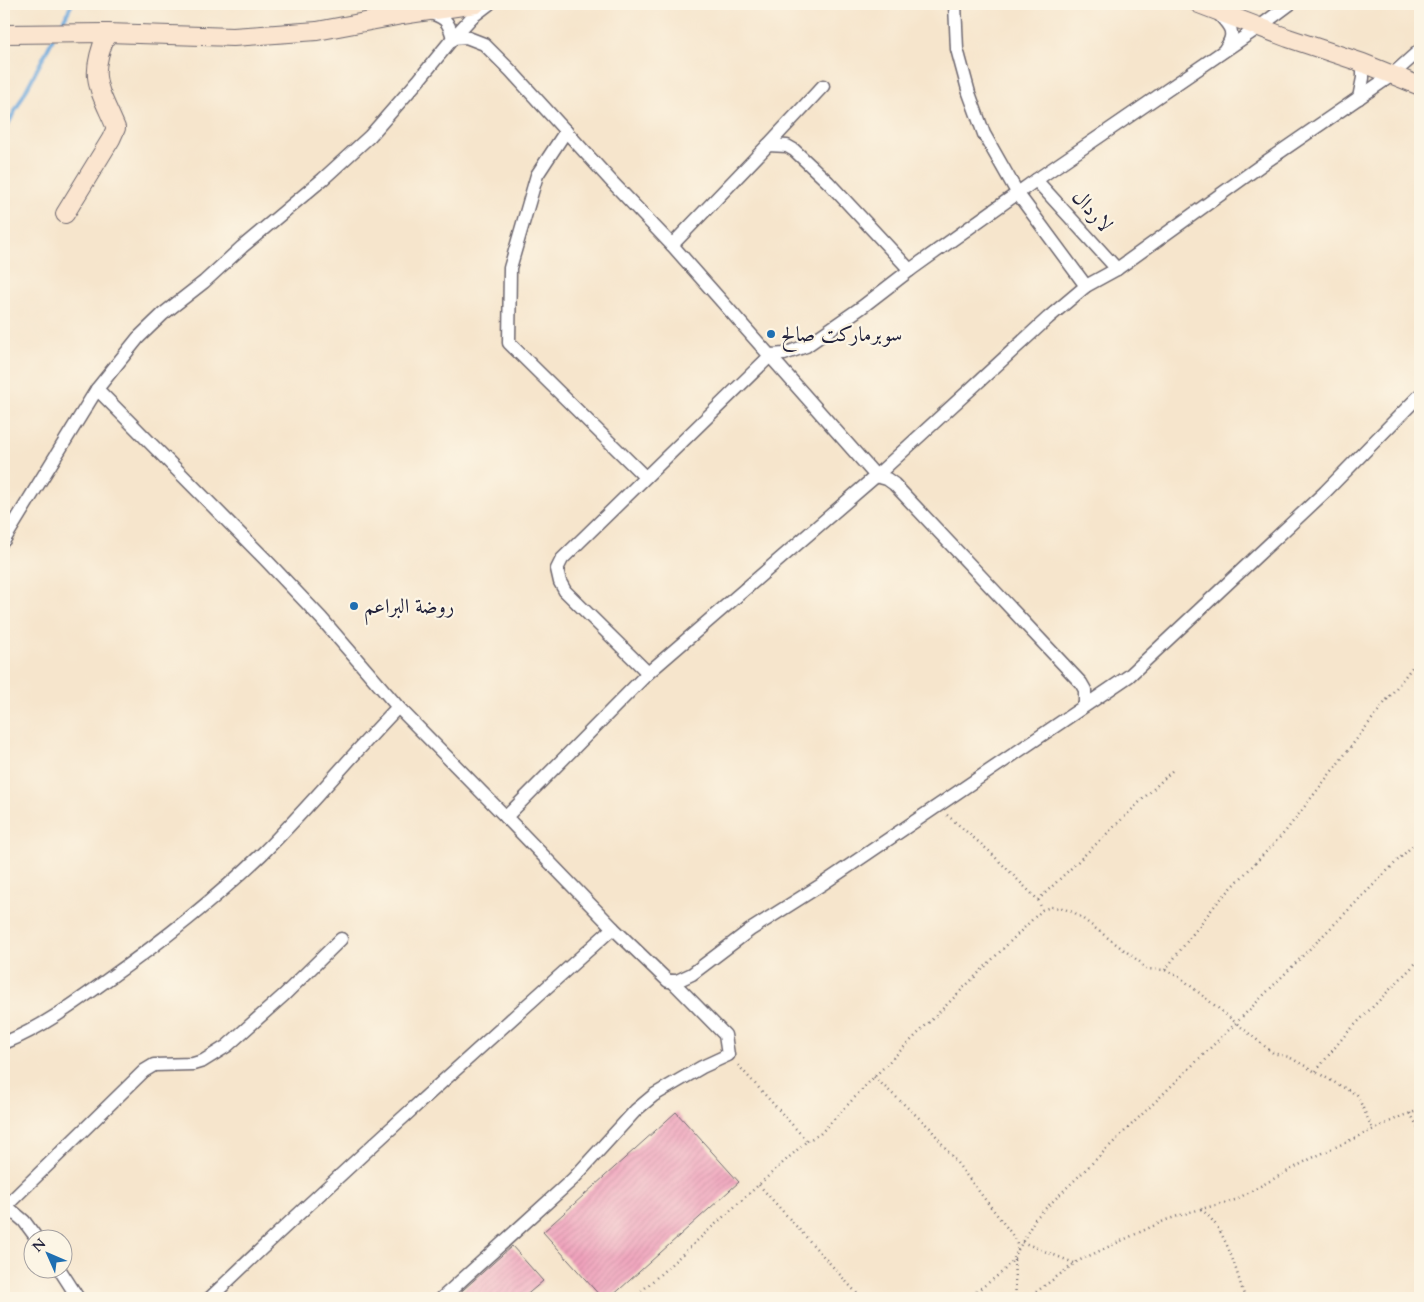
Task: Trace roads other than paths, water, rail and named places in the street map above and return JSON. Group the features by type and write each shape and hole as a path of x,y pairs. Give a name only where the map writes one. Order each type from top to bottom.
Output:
{"street":[{"path":"4,34 107,33 233,37 317,31 476,4"},
{"path":"4,540 97,389 138,338 163,314 204,282 370,136 453,38 472,17 489,4"},
{"path":"955,4 957,49 969,93 984,134 1018,194 1086,286"},
{"path":"648,674 565,591 560,582 557,569 562,559 771,355 794,352 806,346 1036,180 1222,53 1290,4"},
{"path":"1207,6 1420,86"},
{"path":"1207,6 1226,22 1230,28 1231,41 1222,53"},
{"path":"426,12 445,18 453,38"},
{"path":"65,214 116,128 99,92 96,75 98,61 107,33"},
{"path":"453,38 466,37 484,44 511,71 672,245 876,476 887,479 894,484 1081,683 1085,690 1085,705"},
{"path":"506,817 648,674 876,476 1048,318 1086,286 1117,269 1267,161 1392,75 1420,50"},
{"path":"1359,98 1363,78 1363,63"},
{"path":"672,245 823,86"},
{"path":"566,131 537,175 510,268 509,343 645,477"},
{"path":"768,146 786,146 794,150 828,182 910,270"},
{"name":"لاردال","path":"1036,180 1117,269"},
{"path":"97,389 266,560 321,618 398,706 613,928 668,981 684,979 692,974 750,930 821,885 1129,676 1326,492 1420,395"},
{"path":"1081,683 1096,689 1109,688"},
{"path":"4,1043 19,1037 56,1016 125,967 221,892 262,854 398,706"},
{"path":"210,1298 378,1140 613,928"},
{"path":"31,1230 24,1221 5,1204 144,1071 154,1065 193,1064 203,1061 227,1046 284,995 341,939"},
{"path":"442,1298 573,1179 636,1110 654,1096 702,1067 728,1055 725,1035 672,981"},
{"path":"66,1280 78,1298"}],"waterway":[{"path":"59,29 72,4"},
{"path":"4,132 53,39"}],"place":[{"name":"سوبرماركت صالح","path":"771,334"},
{"name":"روضة البراعم","path":"354,606"}]}
